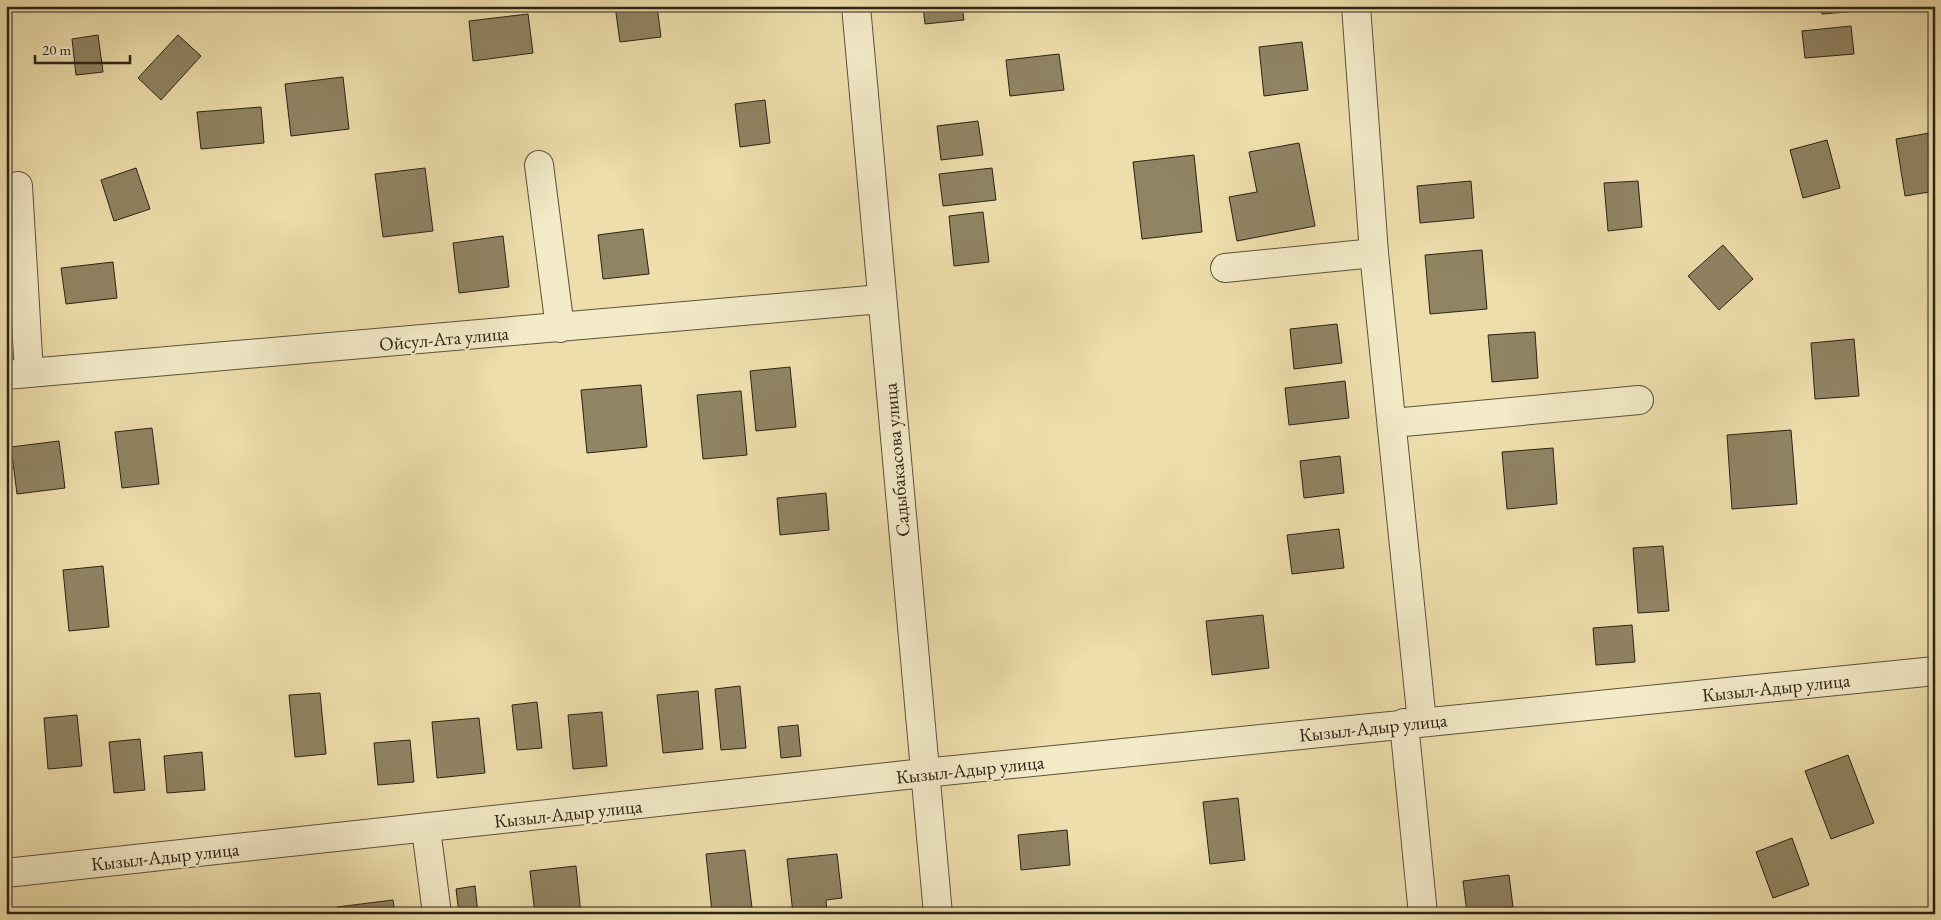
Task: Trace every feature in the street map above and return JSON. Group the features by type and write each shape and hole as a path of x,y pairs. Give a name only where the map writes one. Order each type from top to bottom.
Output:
{"street":[{"name":"Садыбакасова улица","path":"856,6 938,914"},
{"path":"1356,6 1374,253 1393,422 1413,723 1423,914"},
{"path":"539,166 560,328"},
{"path":"18,186 18,374"},
{"path":"1225,268 1374,253"},
{"name":"Ойсул-Ата улица","path":"18,374 560,328 881,298"},
{"path":"1393,422 1639,400"},
{"name":"Кызыл-Адыр улица","path":"6,873 426,829 924,773 1935,671"},
{"path":"426,829 437,914"}],"building":[{"path":"615,6 657,6 661,37 620,42"},
{"path":"923,6 962,6 964,20 925,24"},
{"path":"1821,6 1871,6 1872,10 1822,14"},
{"path":"528,14 533,53 473,61 469,21"},
{"path":"1851,26 1854,54 1805,58 1802,31"},
{"path":"98,35 103,72 76,75 72,39"},
{"path":"178,35 201,56 161,100 138,78"},
{"path":"1302,42 1308,90 1264,96 1259,47"},
{"path":"6,52 12,102 6,103"},
{"path":"1059,54 1064,90 1010,96 1006,60"},
{"path":"343,77 349,129 291,136 285,84"},
{"path":"765,100 770,143 740,147 735,104"},
{"path":"261,107 264,143 201,149 197,112"},
{"path":"978,121 983,155 941,160 937,126"},
{"path":"1935,132 1935,191 1905,196 1896,139"},
{"path":"1827,140 1840,188 1803,198 1790,150"},
{"path":"1299,143 1315,226 1237,241 1229,197 1257,192 1249,152"},
{"path":"1194,155 1202,232 1142,239 1133,162"},
{"path":"136,168 150,209 114,221 101,180"},
{"path":"425,168 433,231 383,237 375,174"},
{"path":"992,168 996,200 943,206 939,174"},
{"path":"1471,181 1474,218 1420,223 1417,186"},
{"path":"1638,181 1642,227 1608,231 1604,183"},
{"path":"983,212 989,262 954,266 949,216"},
{"path":"643,229 649,274 603,279 598,235"},
{"path":"503,236 509,287 459,293 453,243"},
{"path":"1723,245 1753,279 1719,310 1688,276"},
{"path":"1482,250 1487,309 1430,314 1425,255"},
{"path":"113,262 117,298 66,304 61,268"},
{"path":"1337,324 1342,363 1294,369 1290,329"},
{"path":"1535,332 1538,378 1492,382 1488,335"},
{"path":"1854,339 1859,396 1815,399 1811,343"},
{"path":"790,367 796,427 756,431 750,371"},
{"path":"1345,381 1349,418 1289,425 1285,388"},
{"path":"641,385 647,447 587,453 581,390"},
{"path":"741,391 747,455 703,459 697,395"},
{"path":"152,428 159,484 122,488 115,432"},
{"path":"1791,430 1797,504 1732,509 1727,435"},
{"path":"59,441 65,488 17,494 11,447"},
{"path":"1553,448 1557,504 1507,509 1502,452"},
{"path":"1340,456 1344,493 1304,498 1300,461"},
{"path":"826,493 829,530 780,535 777,498"},
{"path":"1339,529 1344,568 1292,574 1287,535"},
{"path":"1663,546 1669,611 1638,613 1633,548"},
{"path":"103,566 109,627 69,631 63,570"},
{"path":"1263,615 1269,668 1212,675 1206,621"},
{"path":"1632,625 1635,662 1596,665 1593,628"},
{"path":"740,686 746,748 721,750 715,689"},
{"path":"698,691 703,749 663,753 657,695"},
{"path":"320,693 326,754 295,757 289,695"},
{"path":"537,702 542,748 517,750 512,705"},
{"path":"602,712 607,766 573,769 568,715"},
{"path":"77,715 82,766 48,769 44,718"},
{"path":"479,718 485,773 437,778 432,722"},
{"path":"798,725 801,756 781,758 778,727"},
{"path":"140,739 145,790 114,793 109,742"},
{"path":"410,740 414,782 378,785 374,743"},
{"path":"202,752 205,790 167,793 164,756"},
{"path":"1848,755 1874,823 1831,839 1805,771"},
{"path":"1238,798 1245,860 1210,864 1203,802"},
{"path":"1067,830 1070,865 1021,870 1018,835"},
{"path":"1792,838 1809,885 1773,898 1756,852"},
{"path":"745,850 752,908 712,913 706,854"},
{"path":"837,854 842,898 826,900 827,914 793,914 787,859"},
{"path":"576,866 581,914 535,914 530,871"},
{"path":"1509,875 1513,907 1467,913 1463,881"},
{"path":"475,886 478,914 459,914 456,889"},
{"path":"393,900 395,914 338,914 337,907"}]}
